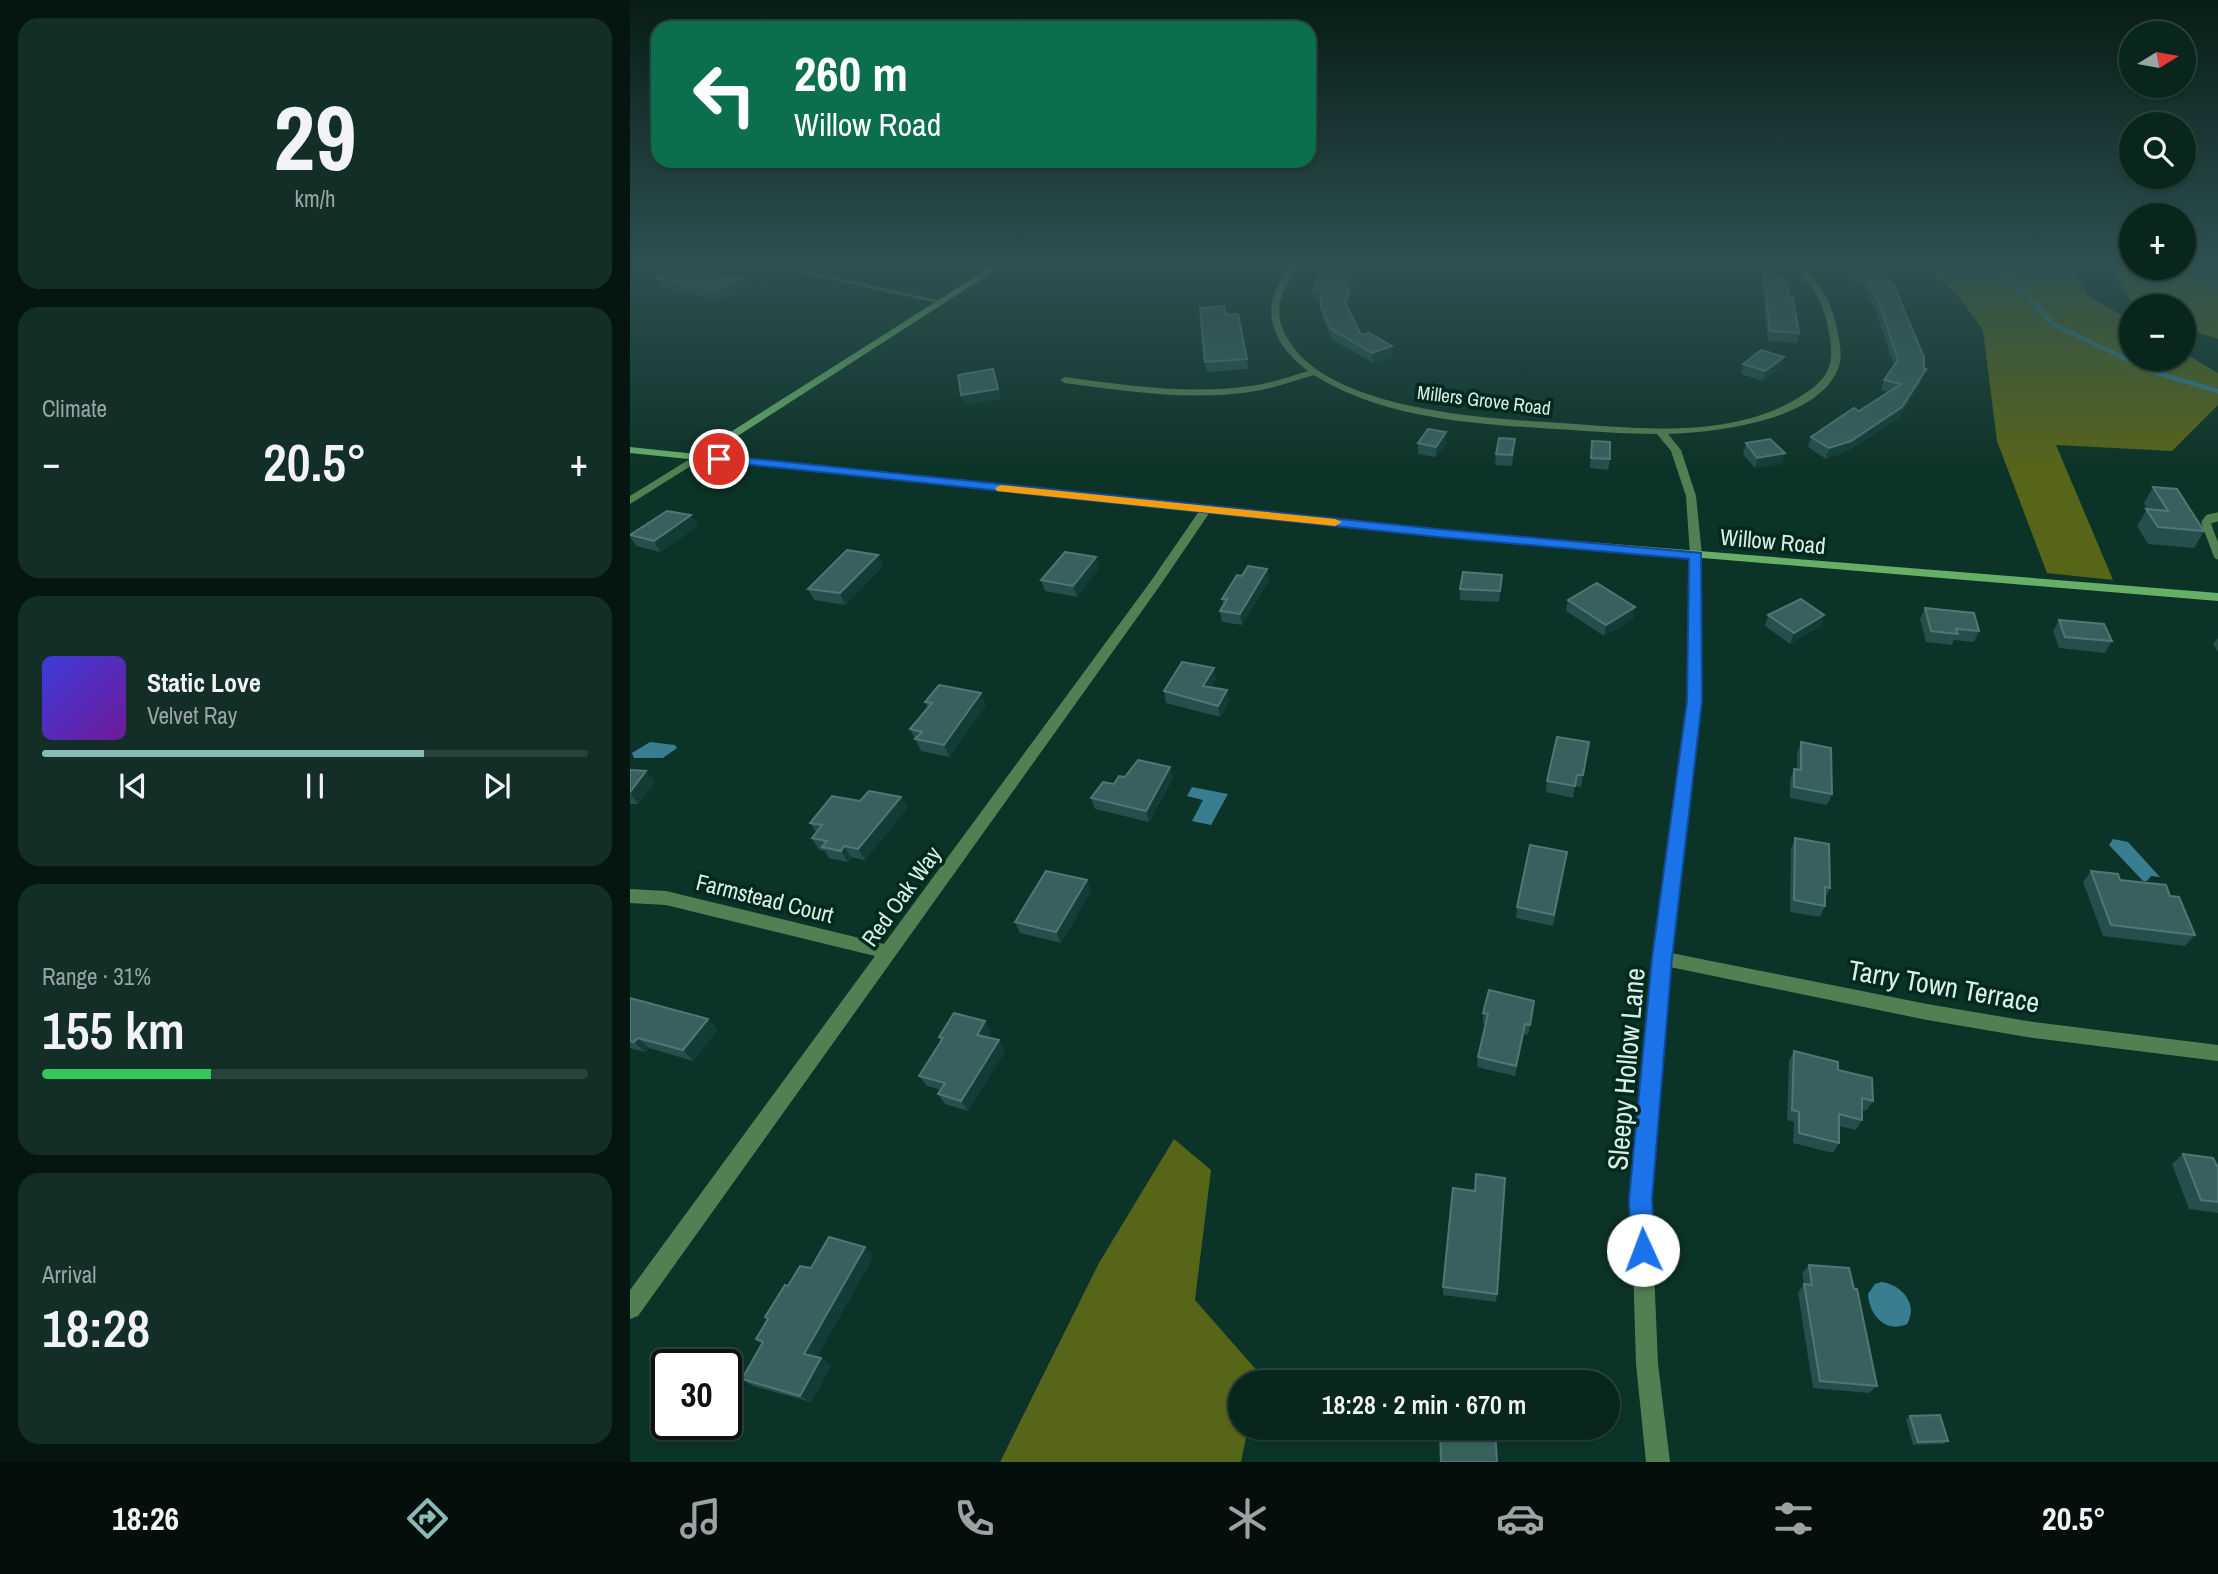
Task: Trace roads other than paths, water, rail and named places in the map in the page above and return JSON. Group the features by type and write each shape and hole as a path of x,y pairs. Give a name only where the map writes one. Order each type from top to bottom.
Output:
{"street":[{"path":"630,501 891,334"},
{"name":"Millers Grove Road","path":"1282,334 1293,355 1314,372 1344,386 1409,408 1438,415 1509,423 1660,431 1695,430 1766,417 1804,401 1828,382 1838,358 1834,334"},
{"path":"1065,380 1161,393 1194,394 1252,389 1314,372"},
{"path":"1660,431 1676,450 1691,496 1696,555"},
{"name":"Willow Road","path":"630,450 1206,509 1696,555 2218,597"},
{"name":"Red Oak Way","path":"630,1308 1155,584 1206,509"},
{"name":"Sleepy Hollow Lane","path":"1658,1462 1647,1364 1641,1199 1662,958 1695,701 1696,555"},
{"name":"Farmstead Court","path":"630,896 666,898 888,952"},
{"name":"Tarry Town Terrace","path":"1662,958 1989,1023 2218,1053"}],"lane":[{"path":"2218,517 2209,519 2206,523 2218,555"}],"water":[{"path":"650,742 675,745 677,748 663,758 634,758 632,753"},
{"path":"1192,787 1228,794 1211,825 1192,821 1203,800 1187,796"},
{"path":"2113,839 2128,842 2160,877 2151,876 2147,881 2143,881 2109,845"},
{"path":"1881,1282 1895,1287 1906,1296 1911,1309 1907,1324 1892,1326 1880,1321 1875,1315 1868,1294 1875,1284"}],"waterway":[{"path":"2074,334 2151,371 2218,391"}]}
